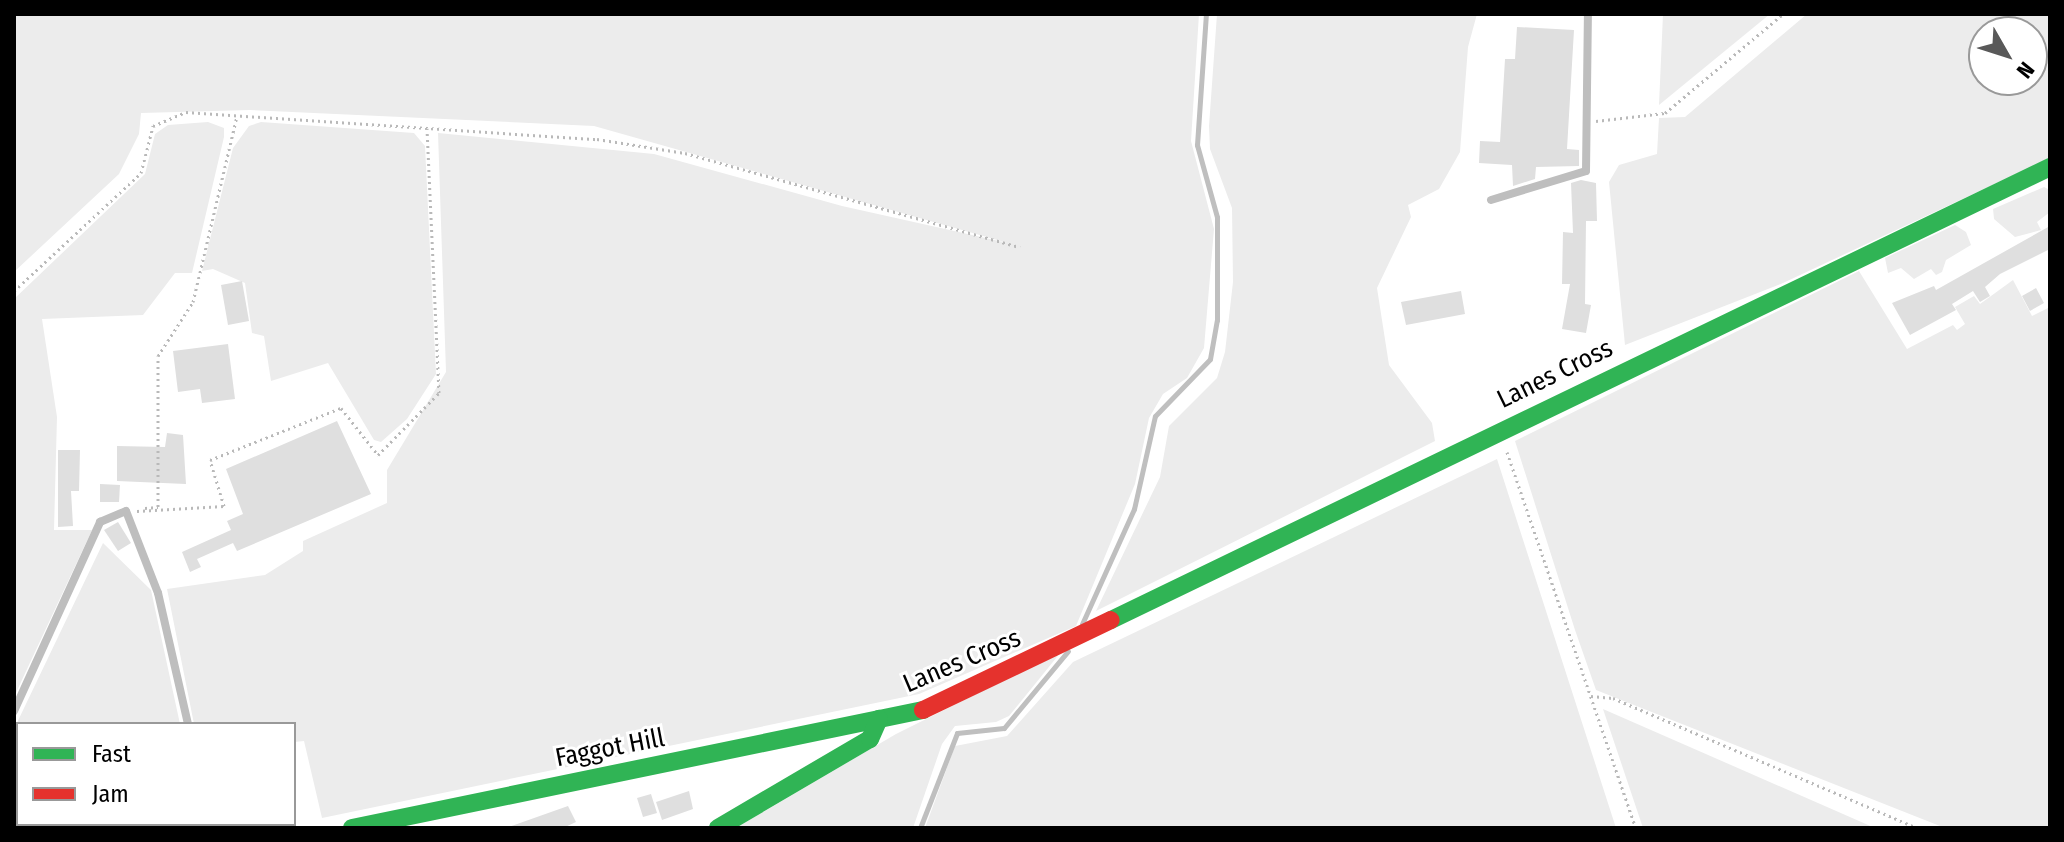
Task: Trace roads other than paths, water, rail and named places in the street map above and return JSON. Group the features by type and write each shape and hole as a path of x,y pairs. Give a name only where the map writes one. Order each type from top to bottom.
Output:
{"street":[{"name":"Lanes Cross","path":"879,719 921,711 1499,429 2050,167"},
{"name":"Faggot Hill","path":"352,828 879,719"},
{"path":"718,828 870,739 879,719"}],"lane":[{"path":"1491,200 1586,171 1589,147 1583,121 1588,14"},
{"path":"14,711 100,522 126,511 158,593 188,722"}],"waterway":[{"path":"1082,624 1134,509 1155,416 1210,359 1217,320 1217,217 1197,145 1206,14"},
{"path":"920,828 957,733 1004,728 1068,651"}]}
